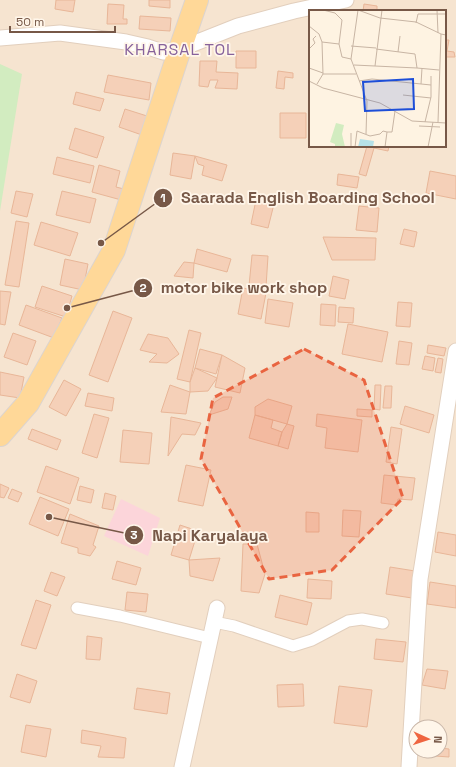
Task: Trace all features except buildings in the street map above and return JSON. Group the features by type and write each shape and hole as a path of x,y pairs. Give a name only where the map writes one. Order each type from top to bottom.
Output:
{"main road":[{"path":"0,435 28,403 114,250 197,0"}],"street":[{"path":"0,38 60,34 126,42 163,52 180,49 238,26 294,11 346,0"},
{"path":"409,767 420,579 456,351"},
{"path":"77,608 120,616 210,638"},
{"path":"182,767 216,615 234,626 293,646 312,640 348,621 362,619 383,623"}],"highlighted area":[{"path":"304,349 364,380 403,498 332,570 269,579 201,459 213,398"}],"shaded area":[{"path":"0,0 456,0 456,767 0,767"},
{"path":"121,499 160,518 148,556 104,536"}],"green space":[{"path":"0,64 22,74 0,211"}],"place":[{"name":"Saarada English Boarding School","path":"101,243"},
{"name":"motor bike work shop","path":"67,308"},
{"name":"Napi Karyalaya","path":"49,517"}],"district":[{"name":"KHARSAL TOL","path":"180,49"}]}
